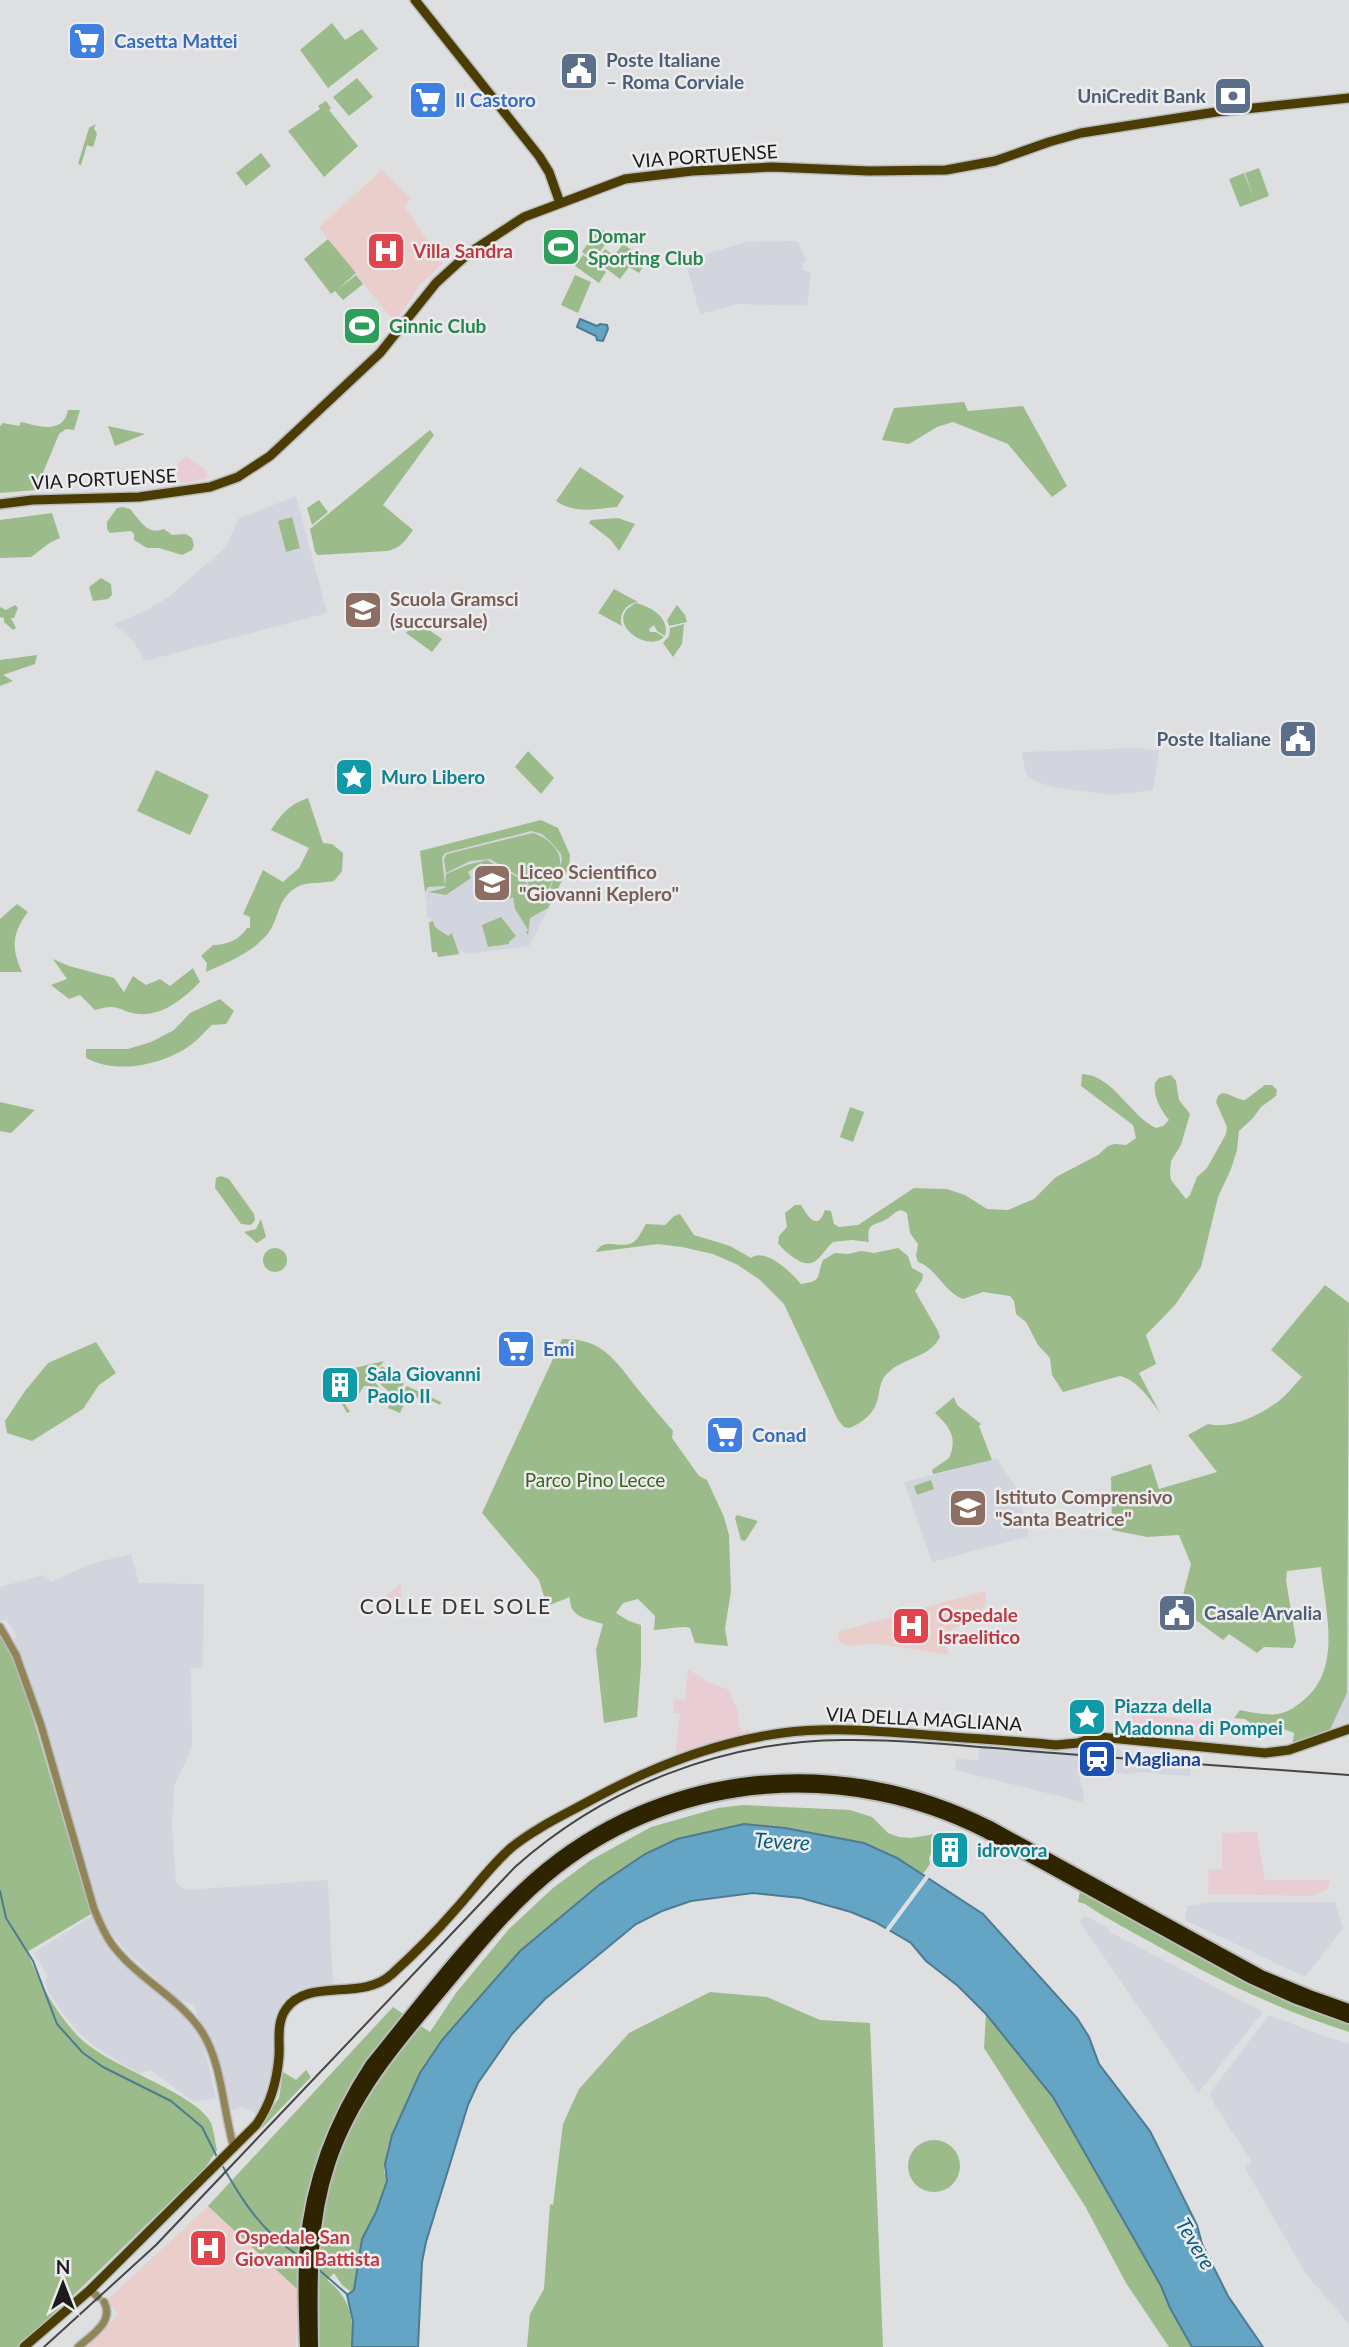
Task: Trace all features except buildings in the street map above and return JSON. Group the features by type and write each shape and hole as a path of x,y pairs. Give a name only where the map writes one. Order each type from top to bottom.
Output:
{"highway":[{"path":"304,2347 305,2244 310,2205 328,2156 364,2090 388,2056 496,1927 536,1887 569,1860 627,1826 690,1802 745,1786 832,1788 934,1805 990,1826 1261,1975 1349,2009"},
{"path":"934,1805 1252,1979 1349,2018"},
{"path":"313,2347 314,2234 328,2156"}],"main road":[{"path":"415,0 542,160 560,203"},
{"name":"VIA PORTUENSE","path":"0,504 32,500 146,497 210,487 246,473 274,453 380,354 436,283 458,262 513,223 625,179 692,171 786,167 880,172 955,169 995,161 1081,133 1216,112 1349,98"},
{"name":"VIA DELLA MAGLIANA","path":"24,2347 90,2290 256,2125 269,2103 276,2077 281,2020 291,2003 306,1994 363,1988 382,1982 449,1917 512,1848 546,1824 624,1783 701,1752 754,1738 797,1731 868,1730 1068,1744 1095,1737 1271,1752 1289,1750 1349,1729"}],"street":[{"path":"0,1627 16,1655 41,1725 94,1909 112,1944 122,1956 182,2008 201,2031 212,2054 231,2151"},
{"path":"78,2347 102,2326 107,2317 108,2310 101,2299 90,2290"}],"shaded area":[{"name":"Villa Sandra","path":"382,170 410,198 405,208 443,263 420,285 395,323 319,227"},
{"path":"746,242 798,242 806,259 802,264 803,270 811,272 807,306 738,304 700,314 685,260"},
{"path":"186,456 207,471 206,478 188,483 155,478 177,465"},
{"path":"296,496 327,613 145,661 134,642 114,624 167,598 226,547 238,519"},
{"path":"1138,748 1159,751 1153,790 1113,795 1052,787 1035,781 1026,774 1022,752"},
{"name":"Liceo Scientifico \"Giovanni Keplero\"","path":"541,820 558,828 570,855 569,867 529,946 465,954 461,950 459,955 438,957 437,952 432,953 428,922 432,919 427,917 428,904 420,851"},
{"name":"Istituto Comprensivo \"Santa Beatrice\"","path":"998,1458 1018,1490 1029,1536 932,1562 904,1482"},
{"path":"131,1554 139,1583 204,1584 203,1667 191,1669 192,1748 174,1786 172,1826 176,1883 185,1890 328,1880 333,1985 306,1989 294,1994 279,2009 271,2087 263,2107 256,2114 242,2107 229,2111 215,2048 197,2015 195,2005 179,2000 126,1951 99,1911 41,1713 25,1664 13,1640 17,1636 6,1619 0,1620 0,1587 44,1575 52,1582 90,1564"},
{"path":"401,1583 402,1612 384,1614 383,1598"},
{"name":"Ospedale Israelitico","path":"985,1591 986,1602 979,1615 943,1634 949,1655 888,1645 850,1646 839,1642 840,1631"},
{"path":"1349,1595 1349,1725 1329,1732 1347,1693"},
{"path":"688,1669 708,1682 729,1690 737,1710 740,1729 749,1730 750,1734 675,1754 680,1714 673,1712 674,1699 685,1700"},
{"path":"1155,1699 1154,1715 1204,1719 1200,1744 1131,1737 1133,1705"},
{"path":"1094,1741 1109,1744 1120,1749 1123,1754 1192,1758 1190,1776 1077,1770 1084,1794 1082,1802 955,1770 956,1759 978,1760 980,1743 1069,1750 1081,1749 1084,1743"},
{"path":"1257,1832 1265,1880 1330,1880 1328,1889 1313,1896 1208,1894 1209,1869 1222,1869 1222,1833"},
{"path":"1213,1902 1335,1902 1343,1928 1305,1977 1185,1920 1187,1906"},
{"path":"92,1916 116,1956 184,2017 203,2042 216,2098 194,2102 150,2070 139,2074 97,2048 78,2032 63,2014 49,1993 45,1982 48,1976 33,1953"},
{"path":"1085,1916 1109,1928 1108,1931 1263,2012 1198,2093 1079,1921"},
{"path":"1269,2015 1349,2043 1349,2324 1306,2274 1245,2168 1252,2161 1215,2106 1210,2093"},
{"name":"Ospedale San Giovanni Battista","path":"208,2206 297,2289 296,2347 85,2347 119,2314 106,2301"}],"green space":[{"path":"332,23 345,40 362,29 378,49 328,88 300,50"},
{"path":"357,78 373,97 349,116 333,97"},
{"path":"326,101 331,108 329,110 358,146 324,177 288,131 320,109 318,106"},
{"path":"96,124 94,128 97,134 93,147 87,145 81,165 78,164 89,128"},
{"path":"261,153 271,166 246,186 236,173"},
{"path":"1259,168 1269,196 1240,207 1229,179 1244,173 1254,199 1245,173"},
{"path":"599,227 611,236 594,260 582,252"},
{"path":"328,239 356,273 337,290 356,275 363,284 343,300 335,291 331,294 304,259"},
{"path":"623,244 647,261 639,273 629,267 620,279 596,261 605,249 614,256"},
{"path":"583,255 606,272 599,283 575,266"},
{"path":"575,275 591,282 578,313 561,305"},
{"path":"964,402 968,411 1023,406 1067,486 1052,497 1008,444 953,422 937,427 909,444 882,440 894,408"},
{"path":"68,410 80,410 74,430 66,429 59,434 36,490 0,493 0,426 3,423 19,426 21,422 42,427 55,426 61,423"},
{"path":"108,426 145,434 115,446"},
{"path":"430,430 434,435 383,505 413,530 405,541 387,551 318,555 310,529"},
{"path":"580,467 624,496 617,507 578,509 556,501"},
{"path":"319,500 328,512 312,525 307,508"},
{"path":"117,508 130,509 148,529 164,529 172,535 186,534 192,538 192,550 182,555 159,548 147,548 134,540 131,531 110,533 107,522"},
{"path":"52,513 60,538 31,557 0,558 0,520"},
{"path":"292,517 300,548 286,552 278,521"},
{"path":"618,518 635,524 619,551 611,540 589,523 591,520"},
{"path":"101,578 111,584 112,595 108,599 93,601 89,587"},
{"path":"614,589 638,602 624,610 622,626 598,613"},
{"path":"636,603 658,614 665,624 665,636 657,631 654,625 649,629 650,632 664,637 648,641 630,633 623,618 626,610"},
{"path":"15,605 18,608 14,618 11,618 16,628 13,630 4,622 4,618 0,617 0,607 6,610"},
{"path":"677,605 687,622 669,626 667,620"},
{"path":"415,620 442,639 432,652 406,633"},
{"path":"684,624 682,644 673,657 663,643 669,636 670,628"},
{"path":"37,655 35,664 3,675 13,681 0,686 0,660"},
{"path":"528,751 554,778 541,794 515,767"},
{"path":"156,770 209,795 190,835 137,811"},
{"path":"308,798 323,843 332,844 343,853 342,871 334,881 297,887 282,902 273,926 263,939 240,956 206,972 207,963 201,956 213,945 232,941 250,928 250,917 243,914 263,870 283,882 299,868 309,848 271,830 286,810"},
{"path":"541,820 558,828 570,855 569,867 548,908 530,918 528,935 528,930 515,909 513,897 508,899 481,863 468,872 471,878 446,895 428,892 445,888 446,874 487,860 526,882 535,901 543,904 562,861 561,854 542,834 531,831 445,853 442,858 445,886 428,887 425,892 420,851"},
{"path":"533,833 552,845 560,859 560,865 542,902 536,901 527,881 490,859 470,861 446,873 444,859 447,854"},
{"path":"17,904 28,912 15,941 16,955 22,972 0,972 0,919"},
{"path":"501,917 516,936 509,944 488,947 482,925"},
{"path":"433,921 435,927 448,936 452,933 459,954 438,957 437,952 432,952 429,923"},
{"path":"53,959 114,978 124,992 133,976 146,985 160,979 170,986 193,968 200,982 180,1000 156,1012 138,1014 110,1007 95,1010 80,995 69,999 51,985 67,979"},
{"path":"220,999 234,1011 226,1024 212,1025 192,1044 168,1057 126,1067 98,1063 86,1058 86,1049 128,1049 151,1042 174,1030 190,1013"},
{"path":"1082,1074 1103,1081 1138,1115 1156,1128 1169,1120 1156,1098 1155,1083 1159,1078 1171,1075 1176,1081 1179,1100 1190,1114 1181,1145 1171,1161 1170,1174 1171,1180 1186,1199 1197,1177 1207,1168 1226,1134 1227,1127 1216,1102 1218,1096 1222,1093 1245,1100 1265,1085 1272,1085 1277,1090 1276,1096 1261,1107 1239,1131 1237,1150 1218,1197 1201,1267 1175,1305 1146,1335 1156,1364 1139,1373 1160,1413 1137,1386 1120,1376 1063,1392 1052,1375 1050,1358 1038,1345 1026,1322 1016,1314 1014,1301 1010,1296 983,1292 963,1299 956,1296 930,1269 918,1262 918,1244 910,1233 907,1213 901,1210 871,1226 868,1232 869,1242 833,1242 812,1263 794,1258 778,1243 779,1236 787,1227 785,1213 795,1205 801,1205 815,1221 822,1217 825,1210 831,1211 834,1224 839,1227 858,1225 914,1188 947,1189 965,1195 987,1209 1008,1210 1034,1199 1056,1177 1098,1155 1108,1146 1126,1145 1136,1138 1133,1125 1081,1086"},
{"path":"0,1102 35,1110 11,1133 0,1131"},
{"path":"850,1107 864,1112 853,1142 840,1137"},
{"path":"221,1176 229,1179 254,1214 255,1220 251,1225 241,1224 215,1188 216,1178"},
{"path":"680,1214 694,1235 730,1246 751,1258 771,1258 801,1284 816,1279 823,1260 835,1253 874,1253 898,1248 908,1256 912,1268 923,1274 915,1291 940,1337 924,1353 887,1373 871,1413 855,1426 844,1427 838,1420 784,1304 760,1280 738,1265 713,1254 682,1247 658,1244 596,1252 607,1244 632,1243 646,1224 665,1225"},
{"path":"261,1219 266,1237 257,1243 244,1232 256,1229"},
{"path":"275,1248 283,1252 287,1260 283,1268 275,1272 267,1268 263,1260 267,1252"},
{"path":"1325,1285 1349,1303 1347,1693 1329,1732 1292,1747 1294,1733 1273,1725 1252,1724 1245,1719 1234,1718 1240,1710 1259,1714 1286,1712 1303,1701 1317,1685 1328,1654 1328,1618 1321,1567 1287,1571 1286,1580 1296,1641 1293,1648 1264,1647 1257,1653 1229,1634 1223,1640 1193,1618 1183,1607 1182,1599 1191,1564 1179,1535 1147,1537 1112,1530 1111,1477 1151,1464 1159,1489 1217,1472 1188,1435 1208,1424 1225,1425 1250,1418 1277,1402 1302,1377 1271,1350"},
{"name":"Parco Pino Lecce","path":"562,1339 588,1342 606,1353 622,1368 673,1431 672,1438 699,1476 707,1480 729,1535 731,1591 725,1629 728,1646 695,1643 690,1628 687,1627 654,1630 655,1616 638,1599 623,1603 616,1613 641,1625 637,1717 604,1723 596,1650 603,1624 576,1613 570,1604 570,1597 547,1606 539,1580 482,1513"},
{"path":"96,1342 116,1373 99,1385 83,1409 32,1441 7,1433 5,1421 48,1363"},
{"path":"384,1361 370,1377 379,1387 374,1391 369,1386 364,1386 359,1394 347,1398 345,1404 350,1412 347,1413 331,1385 329,1374"},
{"path":"382,1366 404,1384 394,1396 372,1377"},
{"path":"407,1386 441,1402 440,1405 432,1401 430,1404 402,1391"},
{"path":"401,1393 408,1396 400,1413 388,1408 392,1399 395,1400"},
{"path":"954,1397 957,1405 981,1424 979,1426 992,1460 933,1474 932,1470 949,1458 953,1444 951,1433 935,1413"},
{"path":"931,1480 934,1489 917,1495 914,1486"},
{"path":"737,1515 758,1521 745,1541 741,1540 735,1518"},
{"path":"0,1632 11,1649 20,1674 91,1914 27,1952 48,1996 77,2035 90,2047 170,2090 202,2112 211,2123 217,2150 205,2168 17,2347 0,2347"},
{"path":"743,1805 850,1810 872,1817 888,1833 899,1837 911,1838 941,1833 929,1858 930,1864 923,1874 864,1843 785,1828 677,1839 645,1854 599,1885 520,1951 442,2040 420,2073 388,2147 384,2171 387,2181 377,2212 362,2239 354,2290 350,2291 342,2285 334,2273 327,2280 341,2294 349,2310 352,2347 317,2347 316,2267 328,2189 337,2160 363,2105 399,2053 421,2026 430,2032 456,1993 509,1929 553,1888 591,1860 651,1827 718,1808"},
{"path":"1080,1891 1245,1981 1313,2012 1349,2024 1349,2032 1273,2004 1202,1970 1078,1902"},
{"path":"710,1992 767,1997 820,2020 870,2023 883,2347 527,2347 530,2314 544,2289 550,2204 553,2205 563,2124 579,2089 629,2033"},
{"path":"393,2007 405,2015 343,2099 320,2151 301,2233 297,2289 208,2206"},
{"path":"986,2014 1053,2097 1161,2286 1192,2347 1169,2347 1126,2283 1085,2206 984,2048"},
{"path":"306,2070 311,2077 262,2128 260,2126 279,2098 283,2072 296,2080"},
{"path":"934,2140 944,2142 952,2148 958,2156 958,2176 952,2184 944,2190 934,2192 924,2190 916,2184 910,2176 908,2166 910,2156 916,2148 924,2142"}],"water":[{"path":"580,319 597,326 607,325 603,341 577,327"},
{"name":"Tevere","path":"744,1824 785,1828 864,1843 897,1858 983,1914 1077,2018 1089,2037 1099,2064 1150,2131 1197,2225 1202,2244 1228,2296 1263,2347 1192,2347 1161,2286 1053,2097 986,2014 958,1986 926,1961 911,1943 875,1922 851,1912 801,1898 753,1893 691,1901 636,1924 545,1999 512,2034 478,2083 468,2105 426,2242 422,2262 418,2347 352,2347 353,2321 347,2295 354,2290 362,2239 376,2212 387,2181 385,2164 392,2135 420,2073 442,2040 520,1951 599,1885 645,1854 677,1839"}],"pier":[{"path":"928,1872 931,1875 887,1934 884,1931"}],"waterway":[{"path":"0,1891 6,1918 33,1961 57,2024 83,2053 103,2067 171,2101 202,2127 217,2157"},
{"path":"222,2165 264,2226 299,2256"},
{"path":"318,2269 348,2295"}],"railway":[{"path":"44,2347 156,2245 515,1867 587,1814 626,1792 667,1774 753,1749 798,1742 869,1740 1349,1775"}],"place":[{"name":"Casetta Mattei","path":"87,41"},
{"name":"Poste Italiane – Roma Corviale","path":"579,71"},
{"name":"UniCredit Bank","path":"1233,96"},
{"name":"Il Castoro","path":"428,100"},
{"name":"Domar Sporting Club","path":"561,247"},
{"name":"Villa Sandra","path":"386,251"},
{"name":"Ginnic Club","path":"362,326"},
{"name":"Scuola Gramsci (succursale)","path":"363,610"},
{"name":"Poste Italiane","path":"1298,739"},
{"name":"Muro Libero","path":"354,777"},
{"name":"Liceo Scientifico \"Giovanni Keplero\"","path":"492,883"},
{"name":"Emi","path":"516,1349"},
{"name":"Sala Giovanni Paolo II","path":"340,1385"},
{"name":"Conad","path":"725,1435"},
{"name":"Istituto Comprensivo \"Santa Beatrice\"","path":"968,1508"},
{"name":"Casale Arvalia","path":"1177,1613"},
{"name":"Ospedale Israelitico","path":"911,1626"},
{"name":"Piazza della Madonna di Pompei","path":"1087,1717"},
{"name":"Magliana","path":"1097,1759"},
{"name":"idrovora","path":"950,1850"},
{"name":"Ospedale San Giovanni Battista","path":"208,2248"}],"district":[{"name":"COLLE DEL SOLE","path":"456,1607"}]}
